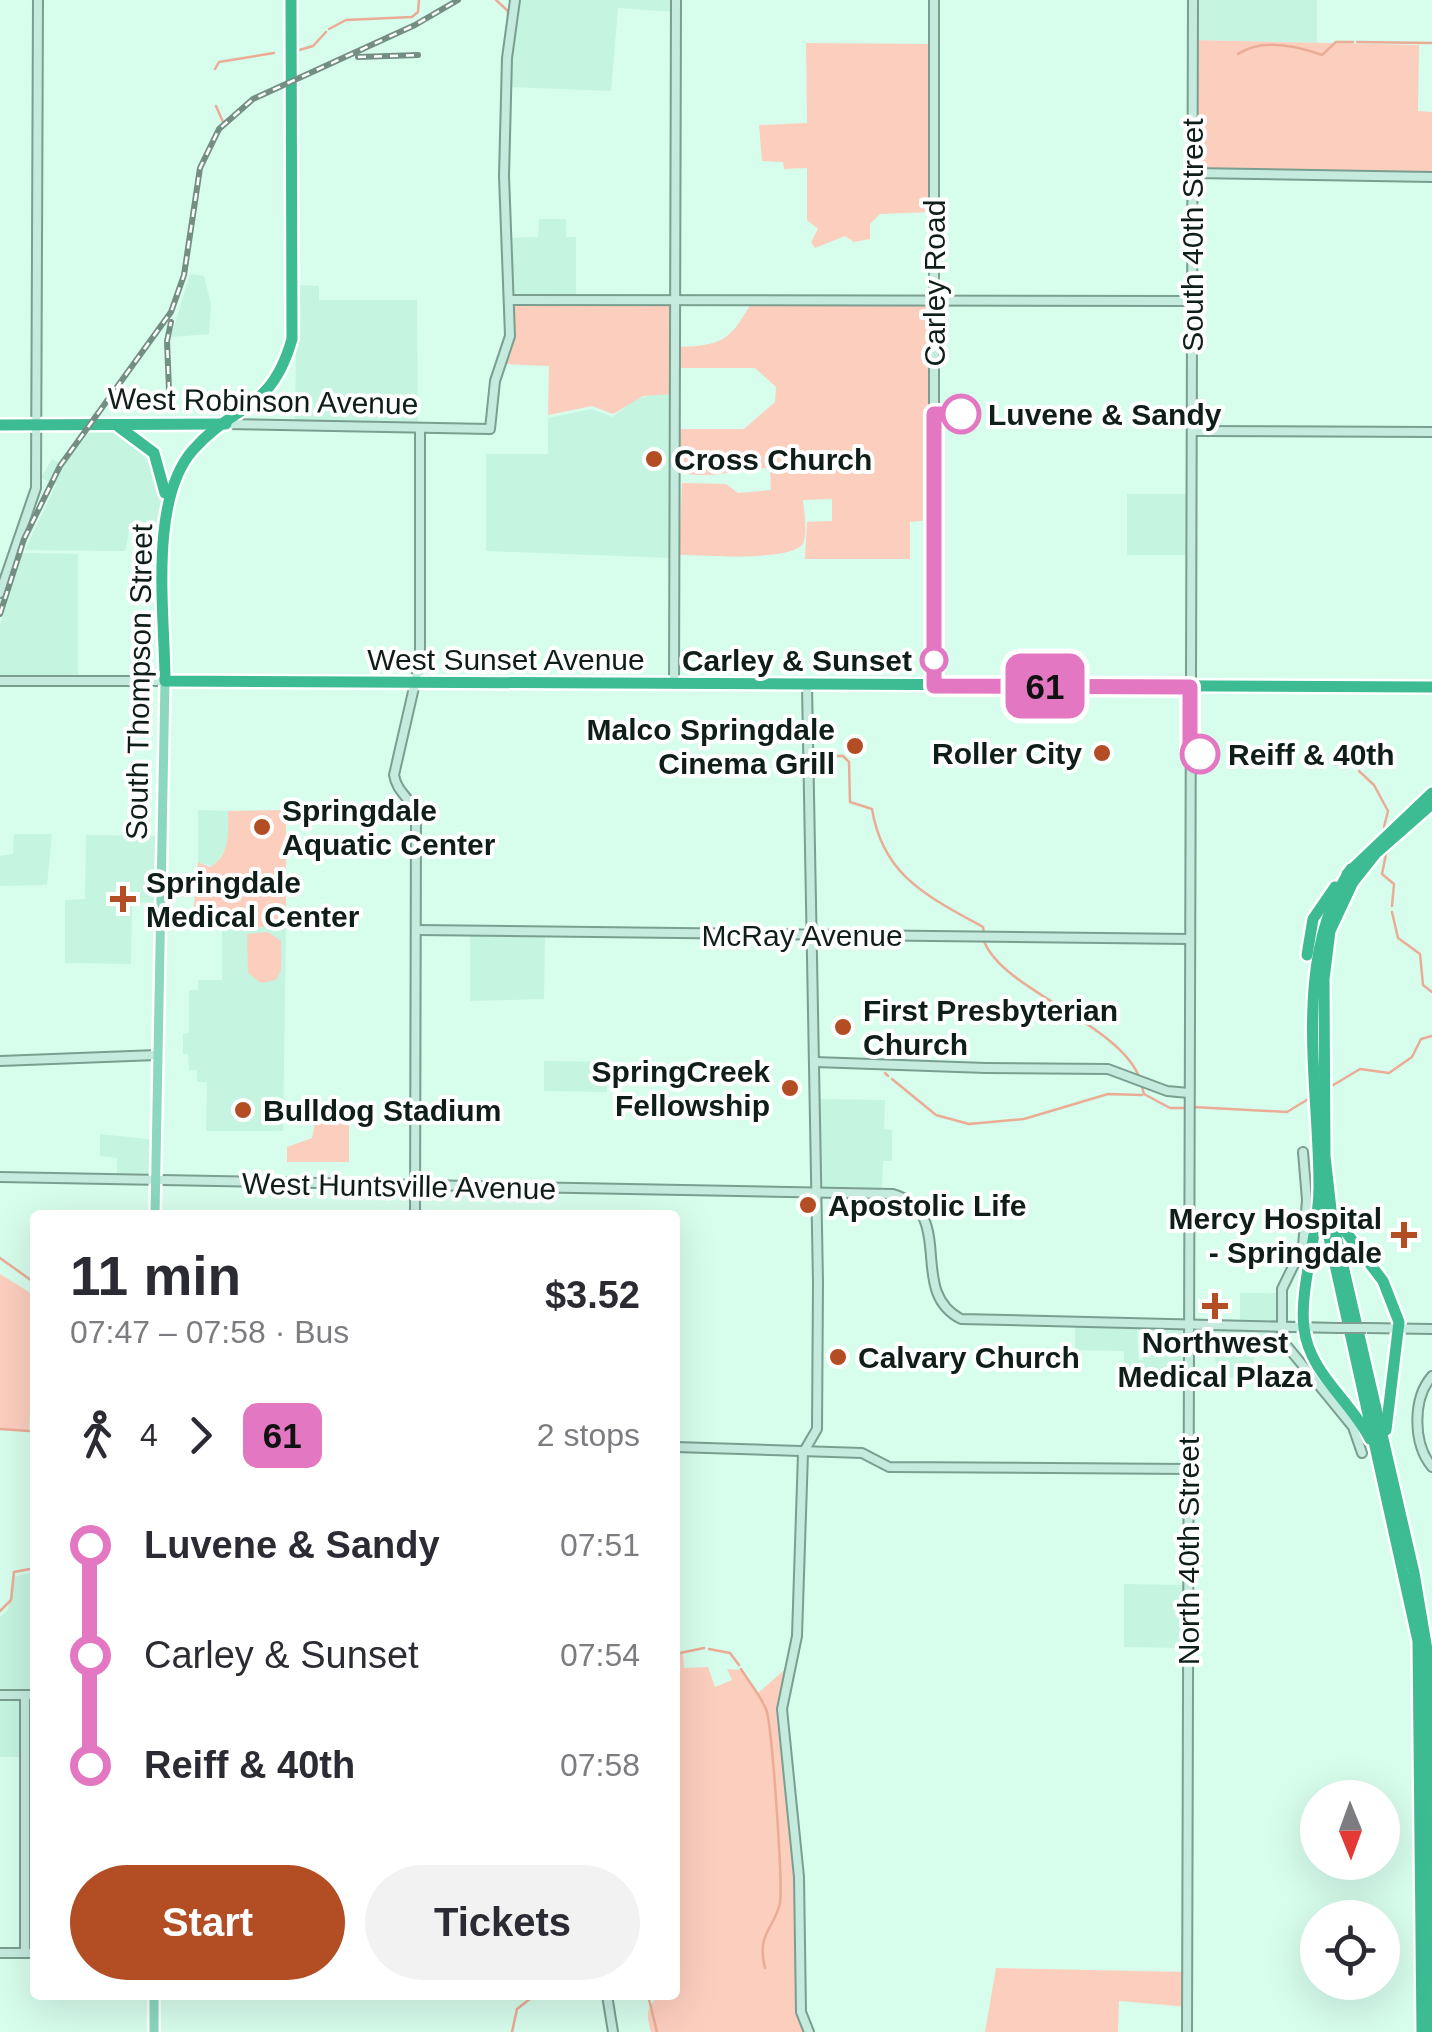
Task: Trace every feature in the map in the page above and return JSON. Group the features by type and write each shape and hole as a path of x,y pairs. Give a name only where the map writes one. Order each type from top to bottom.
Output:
{"highway":[{"name":"South Thompson Street","path":"165,688 167,485 204,440 253,406 272,386 292,340 291,0"},
{"name":"West Robinson Avenue","path":"0,425 105,424 132,429 226,424"},
{"path":"195,424 204,429 204,440"},
{"path":"132,429 154,453 167,485"},
{"name":"West Sunset Avenue","path":"165,688 181,682 1432,688"},
{"path":"1307,955 1315,914 1352,869 1432,793"},
{"path":"1377,1457 1360,1422 1316,1365 1295,1324 1324,1195 1324,979 1330,931 1342,900 1366,864 1432,804"},
{"path":"1352,869 1331,906 1318,946 1316,1084 1324,1195 1377,1457 1408,1584 1419,1655 1422,2032"},
{"path":"1308,1049 1316,1084"},
{"path":"1324,1195 1342,1230 1388,1290 1400,1329 1386,1415 1391,1474"},
{"path":"1324,1195 1418,1590 1428,1664 1431,2032"}],"main road":[{"name":"South Thompson Street","path":"155,1210 165,688"},
{"path":"154,2000 154,2032"}],"street":[{"path":"0,594 35,499 38,0"},
{"path":"515,0 507,58 504,176 510,300 1191,301"},
{"path":"674,686 676,0"},
{"name":"Carley Road","path":"934,0 934,686"},
{"name":"South 40th Street","path":"1190,1070 1194,0"},
{"path":"1192,172 1432,177"},
{"name":"West Robinson Avenue","path":"226,424 490,428 495,381 510,336 510,300"},
{"path":"415,1210 415,811 394,776 416,684 420,648 420,428"},
{"path":"1192,430 1432,432"},
{"name":"West Sunset Avenue","path":"0,681 165,688"},
{"path":"807,686 818,1192 817,1420 811,1449 821,1453"},
{"name":"McRay Avenue","path":"416,930 1190,939"},
{"path":"0,1060 157,1055"},
{"path":"816,1062 1103,1069 1190,1093"},
{"name":"North 40th Street","path":"1187,2032 1190,1070"},
{"path":"1303,1152 1308,1200 1303,1246 1282,1289 1295,1324 1287,1352 1353,1427 1362,1453"},
{"name":"West Huntsville Avenue","path":"0,1177 893,1194 915,1205 930,1233 932,1288 952,1314 976,1322 1189,1325"},
{"path":"1189,1325 1432,1329"},
{"path":"1432,1376 1420,1394 1419,1442 1432,1467"},
{"path":"809,2032 802,2012 799,1877 782,1709 797,1636 803,1453 812,1440"},
{"path":"680,1448 862,1453 889,1467 1189,1469"},
{"path":"0,1695 30,1695 30,1953 0,1953"},
{"path":"608,2000 613,2032"}],"shaded area":[{"path":"518,0 674,0 674,12 618,8 611,91 509,87"},
{"path":"1193,0 1317,0 1317,43 1193,40"},
{"path":"1193,40 1419,45 1418,111 1432,112 1432,177 1193,173"},
{"path":"806,43 932,44 930,212 880,214 870,224 870,239 854,242 845,236 815,248 811,242 818,229 807,220 807,168 784,169 783,162 762,161 759,125 807,123"},
{"path":"539,219 566,219 566,237 576,237 576,300 510,300 505,238 538,237"},
{"path":"190,274 204,276 211,304 209,334 171,337"},
{"path":"297,285 319,286 319,300 417,300 418,423 295,422"},
{"path":"673,302 673,394 643,396 613,414 592,406 548,415 549,366 504,364 513,336 513,303"},
{"path":"750,305 930,306 930,520 910,522 910,559 805,559 807,522 832,521 832,499 803,500 805,536 798,548 768,555 679,555 682,483 726,484 738,493 771,490 770,468 713,475 680,472 679,429 744,429 775,402 776,387 755,368 679,368 679,347 722,339 736,327"},
{"path":"661,392 673,394 672,558 486,551 486,454 548,454 548,418 592,409 612,417 636,399"},
{"path":"83,431 126,432 153,457 162,492 161,522 131,522 125,551 25,550 56,485 41,478 52,459 63,465"},
{"path":"1127,494 1188,494 1187,555 1127,555"},
{"path":"22,553 78,554 78,678 0,679 0,625"},
{"path":"198,810 228,811 228,845 214,867 198,862"},
{"path":"286,810 286,927 192,927 198,862 210,867 222,856 227,842 228,811"},
{"path":"14,834 52,834 47,885 0,886 0,856 13,854"},
{"name":"Springdale Medical Center","path":"86,835 163,836 161,902 132,903 131,964 65,963 65,900 85,899"},
{"path":"222,927 286,927 283,1131 206,1131 207,1082 197,1082 197,1070 189,1070 188,1054 183,1054 183,1034 189,1033 189,990 198,990 198,980 222,980"},
{"path":"268,932 281,941 281,970 276,980 261,983 248,973 247,934"},
{"path":"470,933 545,935 544,999 470,1001"},
{"path":"544,1061 607,1062 607,1092 544,1091"},
{"path":"816,1099 885,1100 884,1129 892,1130 892,1161 883,1161 882,1193 818,1192"},
{"path":"315,1123 349,1123 349,1162 287,1162 287,1147 312,1138"},
{"path":"100,1134 156,1140 155,1176 117,1177 117,1158 100,1156"},
{"path":"0,1274 30,1294 30,1410 29,1431 0,1429"},
{"path":"1240,1293 1278,1293 1278,1323 1240,1322"},
{"path":"1075,1327 1137,1328 1139,1360 1143,1360 1145,1329 1184,1329 1186,1389 1124,1389 1124,1351 1075,1350"},
{"path":"1196,1330 1277,1331 1277,1349 1254,1349 1253,1378 1220,1377 1213,1351 1192,1351"},
{"path":"30,1573 30,1692 0,1692 0,1617 8,1610 13,1577"},
{"path":"1124,1584 1184,1585 1184,1648 1124,1647"},
{"path":"680,1653 684,1668 708,1667 715,1687 732,1680 727,1669 742,1670 757,1694 790,1665 784,1687 806,2032 651,2032 648,2011 655,2000 680,2000"},
{"path":"0,1695 25,1695 25,1757 0,1757"},
{"path":"996,1968 1187,1972 1188,2007 1119,2001 1118,2032 985,2032"}],"waterway":[{"path":"329,29 346,20 412,17 418,12 419,0"},
{"path":"496,0 508,11 508,20"},
{"path":"505,41 507,25"},
{"path":"296,51 313,46 326,32"},
{"path":"1238,54 1269,45 1322,55 1336,42 1353,42"},
{"path":"1357,42 1432,43"},
{"path":"215,69 219,62 274,53"},
{"path":"216,106 223,122"},
{"path":"821,756 843,756 849,762 850,802 872,809 886,851 897,868 926,894 983,927 984,933"},
{"path":"1359,771 1374,785 1388,811 1384,827"},
{"path":"1387,849 1382,874 1394,884 1392,906"},
{"path":"1392,912 1398,938 1420,954 1423,985 1432,992"},
{"path":"984,941 995,959 1014,976 1110,1041 1140,1079"},
{"path":"1330,1087 1360,1069 1389,1073 1412,1057 1421,1039 1432,1036"},
{"path":"885,1073 888,1076"},
{"path":"892,1079 936,1115 969,1124 1024,1119 1108,1094 1142,1095"},
{"path":"1142,1087 1144,1094 1170,1108 1185,1108"},
{"path":"1193,1107 1287,1112 1310,1098"},
{"path":"0,1258 30,1279"},
{"path":"0,1429 29,1431"},
{"path":"0,1611 11,1600 14,1572 30,1569"},
{"path":"680,1653 704,1648"},
{"path":"709,1649 730,1653 739,1665"},
{"path":"741,1669 766,1709 774,1772 780,1903 764,1939 765,1968"},
{"path":"512,2032 517,2009 529,2000"},
{"path":"649,2000 657,2032"}],"railway":[{"path":"0,614 24,539 60,466 171,312 184,275 200,168 219,129 253,99 415,25 458,0"},
{"path":"358,57 418,55"},
{"path":"169,390 167,341 171,322"}],"bus line":[{"name":"61","path":"961,414 934,414 934,686 1190,687 1190,754 1200,754"}],"place":[{"name":"Luvene & Sandy","path":"961,414"},
{"name":"Cross Church","path":"654,459"},
{"name":"Carley & Sunset","path":"934,660"},
{"name":"Malco Springdale Cinema Grill","path":"855,746"},
{"name":"Roller City","path":"1102,753"},
{"name":"Reiff & 40th","path":"1200,754"},
{"name":"Springdale Aquatic Center","path":"262,827"},
{"name":"Springdale Medical Center","path":"123,899"},
{"name":"First Presbyterian Church","path":"843,1027"},
{"name":"SpringCreek Fellowship","path":"790,1088"},
{"name":"Bulldog Stadium","path":"243,1110"},
{"name":"Apostolic Life","path":"808,1205"},
{"name":"Mercy Hospital - Springdale","path":"1404,1235"},
{"name":"Northwest Medical Plaza","path":"1215,1306"},
{"name":"Calvary Church","path":"838,1357"}]}
